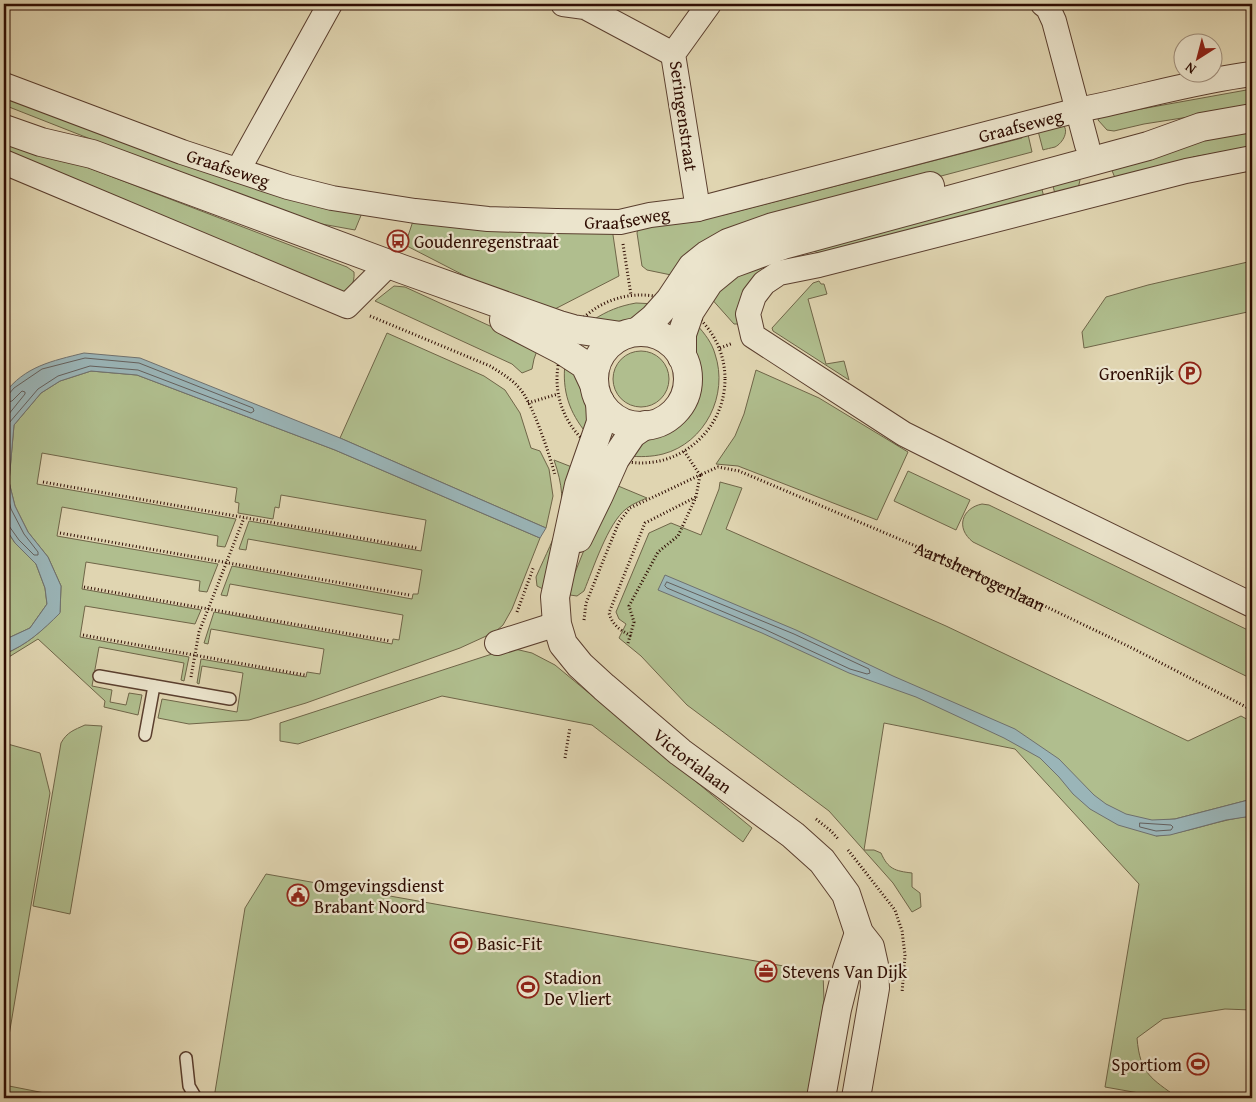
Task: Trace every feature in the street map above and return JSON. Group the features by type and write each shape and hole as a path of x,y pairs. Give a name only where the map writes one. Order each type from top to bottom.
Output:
{"street":[{"path":"238,170 330,4"},
{"name":"Seringenstraat","path":"698,209 673,54 709,4"},
{"path":"577,5 673,54"},
{"path":"1047,5 1054,21 1100,192"},
{"name":"Graafseweg","path":"4,85 182,152 288,187 332,198 415,211 488,219 620,222 650,215 698,209 1078,110 1124,102 1223,78 1252,74"},
{"name":"Graafseweg","path":"4,112 44,128 92,154"},
{"name":"Graafseweg","path":"682,357 682,334 690,311 709,282 731,264 783,245 1090,153 1144,130 1201,127 1252,118"},
{"name":"Graafseweg","path":"4,129 41,142 92,154 396,267 573,329 629,334 654,318 670,300 692,268 707,255 728,243 773,227 1090,153"},
{"path":"1252,158 1186,171 819,265 779,273 764,283 754,296 748,314 753,336 904,434 1252,605"},
{"path":"4,162 347,306 396,267"},
{"path":"783,245 819,265"},
{"name":"Graafseweg","path":"396,267 562,350 585,365 597,393"},
{"path":"651,333 664,338 674,346 682,357 686,366 687,384 682,401 663,420 645,425 619,420 608,412 597,393 594,369 599,356 609,344 629,334 651,333"},
{"name":"Victorialaan","path":"597,393 604,453 599,495 560,573 554,597 557,624 563,644 571,655 604,687 680,752 793,836 822,861 846,894 859,933 870,947 876,988 856,1098"},
{"name":"Victorialaan","path":"604,453 645,425"},
{"path":"496,643 557,624"},
{"path":"821,1098 837,1009 847,969 859,933"}],"lane":[{"path":"99,676 230,699"},
{"path":"145,735 154,686"},
{"path":"186,1058 189,1086 196,1098"}],"path":[{"path":"620,222 631,295"},
{"path":"347,306 490,366 507,376 521,390 528,403 550,458 557,484"},
{"path":"604,453 632,462 668,459 684,451 702,436 716,417 724,395 725,371 720,348"},
{"path":"528,403 558,394"},
{"path":"628,643 634,622 629,606 638,586 658,552 678,536 696,497 700,476 684,451"},
{"name":"Aartshertogenlaan","path":"700,476 718,467 739,471 951,562 1132,648 1252,710"},
{"path":"586,626 584,620 586,603 619,522 624,515 630,508 700,476"},
{"path":"43,482 417,548"},
{"path":"631,636 617,628 612,622 609,613 645,523 696,497"},
{"path":"188,692 199,632 244,518"},
{"path":"60,533 409,595"},
{"path":"526,590 538,558"},
{"path":"632,584 638,586"},
{"path":"84,587 390,641"},
{"path":"83,635 305,675"},
{"path":"565,758 570,727"}],"green space":[{"path":"1252,89 1252,107 1144,124 1114,131 1107,130 1098,120 1099,117 1132,106 1141,109"},
{"path":"4,94 362,213 355,230 294,219 4,105"},
{"path":"1062,124 1065,130 1063,140 1055,147 1043,150 1037,127"},
{"path":"1252,129 1252,147 1193,157 1187,164 1115,178 1111,168 1116,162"},
{"path":"1027,130 1032,152 771,221 676,276 647,270 642,266 637,233 638,228 716,210 723,215 1022,138"},
{"path":"4,138 71,161 347,267 354,272 353,283 349,289 338,294 4,153"},
{"path":"1078,177 1080,180 1078,189 1056,198 1051,178"},
{"path":"1040,182 1045,201 1036,197 822,255 806,247"},
{"path":"413,221 612,228 619,276 553,310 473,280 405,245"},
{"path":"780,252 793,259 739,324 734,324 709,296 716,287"},
{"path":"1252,261 1252,311 1084,348 1082,332 1106,297 1148,285"},
{"path":"819,281 821,284 824,284 827,294 808,299 826,364 844,361 849,380 773,331 772,328 813,283"},
{"path":"394,286 405,287 538,348 532,369 522,373 512,364 375,301"},
{"path":"636,303 657,304 636,321 624,323 593,320 613,309"},
{"path":"697,325 712,346 719,370 716,401 710,415 691,440 678,448 654,456 628,456 643,439 671,428 684,416 695,400 701,385 693,346"},
{"path":"387,333 484,376 505,390 520,413 531,448 540,451 549,469 553,496 546,528 340,438"},
{"path":"635,351 647,351 657,355 665,363 669,379 665,395 657,403 647,407 635,407 625,403 617,395 613,385 613,373 617,363 625,355"},
{"path":"565,363 574,372 585,396 588,412 587,434 576,418 568,401 564,373"},
{"path":"756,370 819,398 908,452 877,520 738,466 716,464 735,436 744,414"},
{"path":"91,371 137,375 335,450 540,538 512,609 503,625 495,632 460,648 306,703 249,720 189,724 158,718 162,699 237,712 243,673 202,666 199,684 197,683 201,659 306,677 307,672 320,674 324,649 211,629 208,644 204,643 214,612 392,644 393,639 399,640 403,615 230,584 227,596 221,595 232,566 412,599 413,594 418,594 422,570 248,539 246,550 239,549 249,521 421,551 426,520 281,495 279,508 275,507 273,519 238,513 239,503 235,502 237,488 42,453 37,484 236,519 225,547 217,546 218,536 62,507 57,536 218,564 207,592 199,591 200,581 86,562 82,589 201,610 195,624 85,606 80,637 189,657 184,681 181,680 184,663 99,647 92,686 112,690 110,702 126,705 129,693 142,695 138,715 104,707 105,701 38,639 4,660 4,654 34,636 60,612 61,586 48,557 28,532 15,506 9,482 14,425 41,393 60,381"},
{"path":"554,460 577,469 543,589 537,586 536,577 555,533 561,507 562,493"},
{"path":"908,471 970,500 956,530 894,501"},
{"path":"720,482 742,488 726,529 946,626 1188,741 1241,716 1252,722 1252,799 1175,819 1164,820 1156,836 1252,816 1252,1010 1225,1009 1163,1019 1137,1038 1141,1060 1148,1074 1178,1098 1167,1098 1105,1087 1139,884 1015,749 884,723 864,850 874,850 881,853 889,866 912,873 912,887 920,893 921,907 912,912 893,883 829,811 687,705 641,656 619,638 626,624 619,619 616,612 649,533 671,523 701,535"},
{"path":"611,483 647,498 626,509 619,516 607,535 584,591 577,596 570,595 572,580"},
{"path":"989,505 1252,632 1252,679 973,542 964,531 963,519 975,506"},
{"path":"4,526 15,543 36,564 45,588 47,604 30,628 4,640"},
{"path":"515,649 532,653 555,665 752,828 743,842 592,725 442,696 298,744 280,741 280,723 495,653"},
{"path":"85,725 102,726 70,914 33,906 61,743 68,734"},
{"path":"4,743 40,753 50,793 4,1065"},
{"name":"Stadion De Vliert","path":"266,874 823,973 824,1000 808,1098 214,1098 245,908"},
{"path":"4,1085 70,1098 4,1098"}],"water":[{"path":"84,353 140,358 340,438 546,528 540,538 335,450 137,375 91,371 60,381 41,393 14,425 9,482 15,506 28,532 48,557 61,586 60,613 34,636 4,654 4,640 30,628 47,604 45,588 36,564 15,543 4,526 4,394 30,371 50,362"},
{"path":"665,575 796,630 893,676 1015,729 1059,759 1094,795 1106,804 1126,814 1152,820 1175,819 1252,799 1252,816 1226,820 1170,835 1156,836 1118,825 1090,809 1073,794 1040,758 1004,738 916,697 849,673 762,633 658,590"}],"place":[{"name":"Goudenregenstraat","path":"398,241"},
{"name":"GroenRijk","path":"1190,373"},
{"name":"Omgevingsdienst Brabant Noord","path":"298,895"},
{"name":"Basic-Fit","path":"461,943"},
{"name":"Stevens Van Dijk","path":"766,971"},
{"name":"Stadion De Vliert","path":"528,987"},
{"name":"Sportiom","path":"1198,1064"}]}
